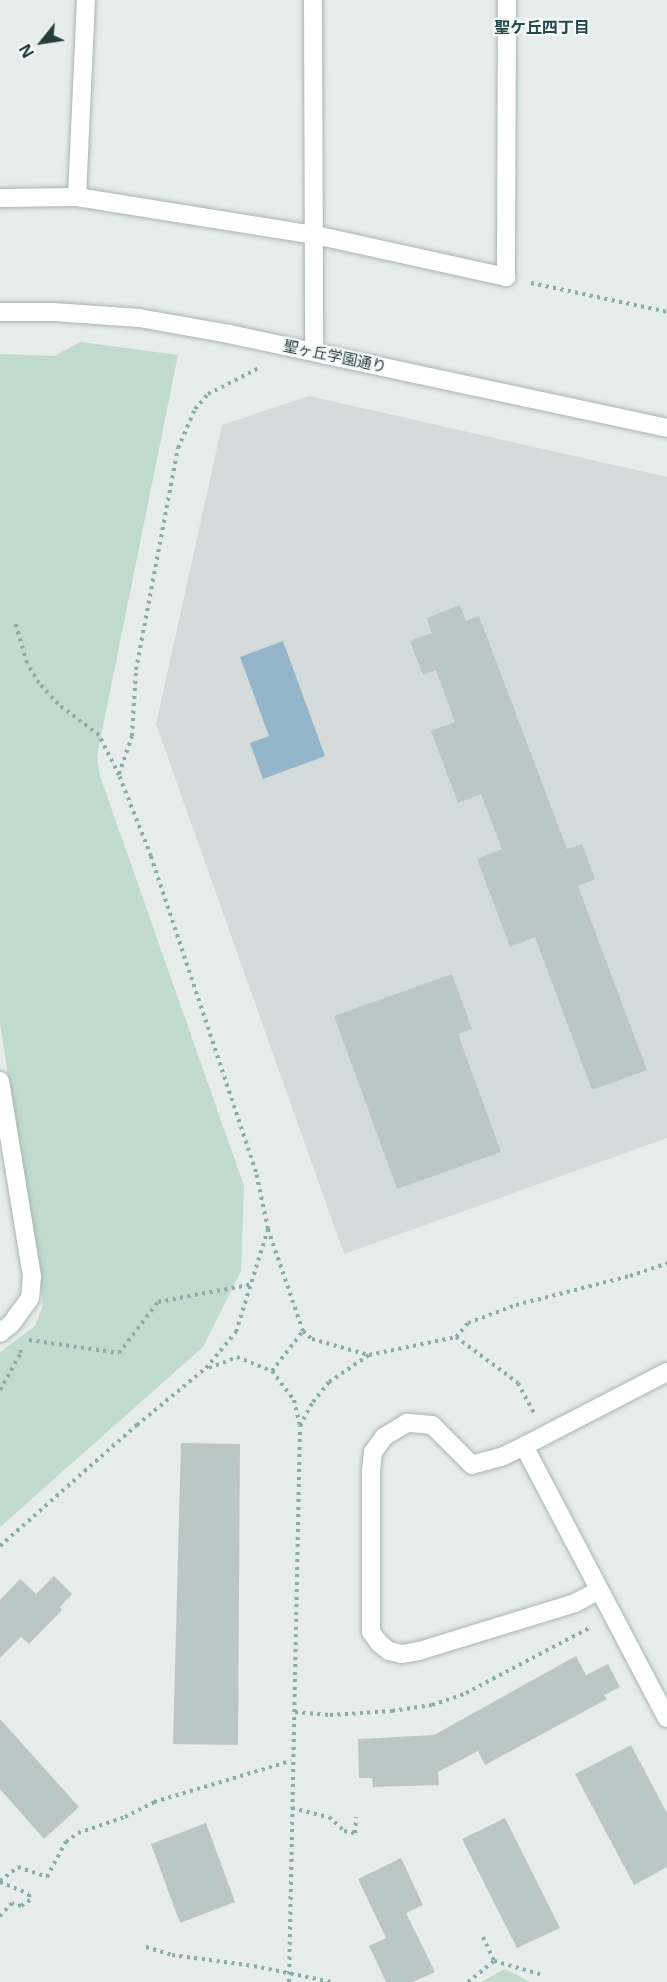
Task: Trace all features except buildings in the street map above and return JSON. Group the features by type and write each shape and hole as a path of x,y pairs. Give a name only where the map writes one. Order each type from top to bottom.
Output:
{"street":[{"path":"77,197 86,0"},
{"path":"313,0 314,351"},
{"path":"0,198 77,197 315,235 506,278 507,0"},
{"name":"聖ヶ丘学園通り","path":"0,312 54,312 139,318 314,351 667,428"},
{"path":"0,1081 32,1276 30,1298 4,1325"},
{"path":"599,1590 575,1603 419,1652 402,1654 389,1651 371,1632 373,1452 384,1437 407,1423 432,1425 472,1465 501,1458 667,1372"},
{"path":"524,1446 667,1718"}],"path":[{"path":"506,278 667,312"},
{"path":"119,775 132,736 136,670 178,448 195,409 208,394 262,367"},
{"path":"15,622 27,663 39,683 58,704 99,735 119,775 151,856 256,1172 268,1229 303,1331 312,1339 347,1351 369,1355"},
{"path":"0,1546 137,1425 206,1368 236,1332 253,1284 268,1229"},
{"path":"28,1340 119,1353 158,1302 253,1284"},
{"path":"272,1371 303,1331"},
{"path":"456,1337 518,1383 538,1422"},
{"path":"206,1368 237,1357 272,1371 294,1400 300,1426"},
{"path":"295,1712 330,1715 392,1712 432,1705 466,1693 613,1616"},
{"path":"0,1916 12,1903 21,1906 30,1900 29,1894 0,1881 18,1867 47,1877 66,1842 78,1833 125,1817 154,1802 291,1761"},
{"path":"292,1808 329,1817 344,1831 355,1833 356,1816"},
{"path":"483,1937 494,1961 540,1974"},
{"path":"146,1947 172,1955 254,1966 332,1982"},
{"path":"468,1982 494,1961"}],"shaded area":[{"path":"309,396 667,477 667,1138 344,1254 156,724 222,425"}],"green space":[{"path":"81,342 178,355 97,756 100,776 244,1186 241,1271 203,1347 0,1527 0,1352 35,1326 43,1305 0,1023 0,354 54,356"},
{"path":"505,1969 530,1982 481,1982"}],"water":[{"path":"283,641 325,756 263,779 250,743 269,736 240,657"}],"district":[{"name":"聖ケ丘四丁目","path":"542,27"}]}
